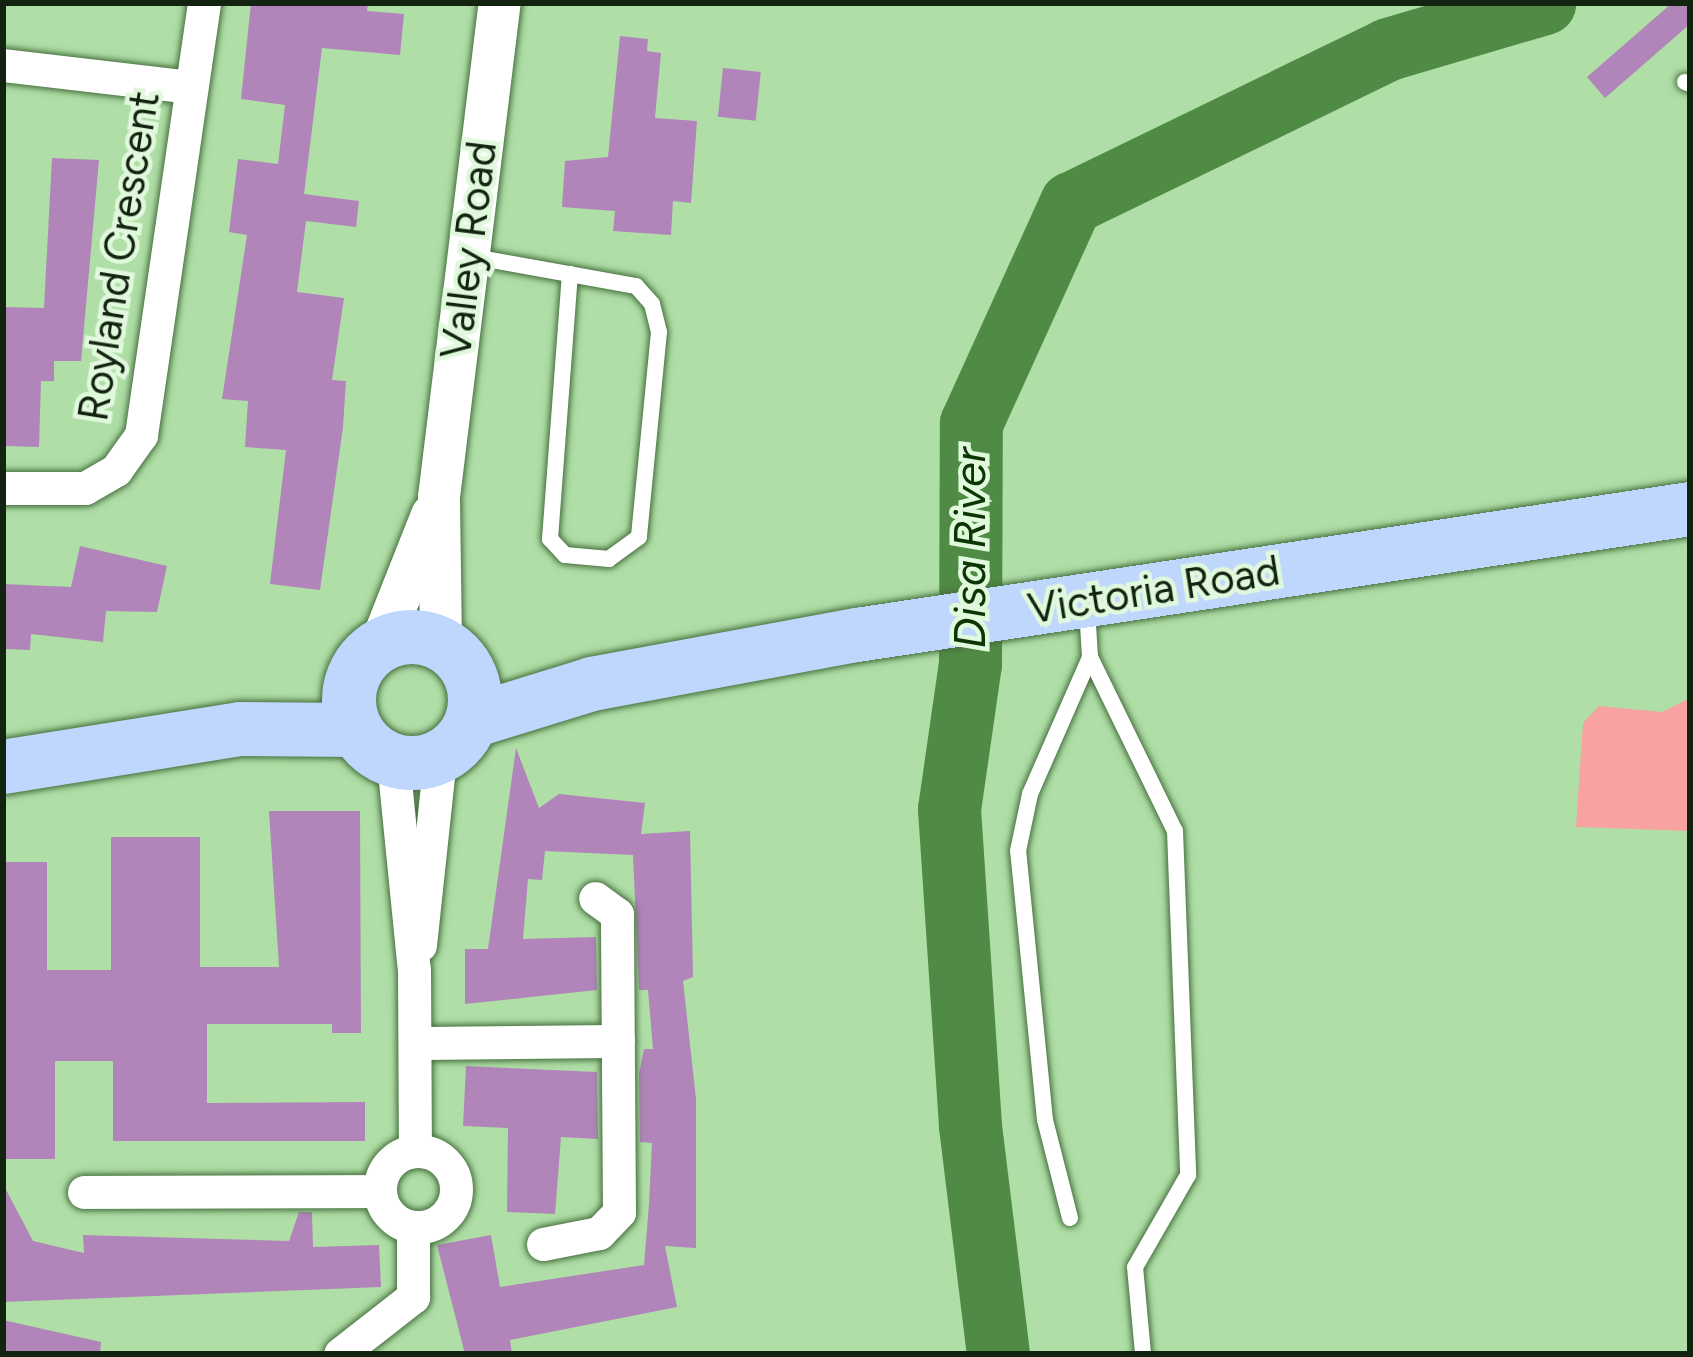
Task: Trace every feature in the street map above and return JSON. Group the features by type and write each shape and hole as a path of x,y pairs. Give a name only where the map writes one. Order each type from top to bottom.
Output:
{"main road":[{"name":"Victoria Road","path":"3,767 241,729 415,742 619,678 857,634 1690,508"},
{"name":"Victoria Road","path":"241,729 368,658 450,650 619,678"},
{"path":"368,658 415,742 475,695 450,650"}],"street":[{"name":"Royland Crescent","path":"3,488 85,488 132,455 204,3"},
{"name":"Valley Road","path":"450,650 439,497 500,3"},
{"path":"3,65 191,87"},
{"name":"Valley Road","path":"368,658 439,497"},
{"path":"414,970 434,874 415,742"},
{"path":"415,742 415,1150"},
{"path":"543,1244 599,1234 619,1213 617,911 595,898"},
{"path":"415,1042 618,1041"},
{"path":"415,1150 440,1158 457,1189 442,1220 413,1228 388,1214 380,1192 389,1163 415,1150"},
{"path":"84,1192 380,1192"},
{"path":"340,1354 413,1297 413,1228"}],"lane":[{"path":"469,256 570,274 636,286 658,332 639,537 609,559 565,555 550,539 570,274"},
{"path":"1071,603 1090,657 1175,831 1188,1175 1135,1267 1143,1354"},
{"path":"1070,1218 1045,1120 1018,851 1030,794 1090,657"}],"shaded area":[{"path":"1690,698 1690,831 1576,827 1583,723 1599,706 1662,712"}],"building":[{"path":"251,3 368,3 367,11 404,14 400,55 322,48 304,194 359,201 356,227 306,221 297,292 344,298 332,380 346,381 343,427 320,590 270,584 286,450 245,447 248,401 222,399 247,235 229,232 238,159 278,164 285,105 241,99"},
{"path":"1672,3 1690,3 1690,24 1605,98 1587,77"},
{"path":"620,36 648,39 647,51 661,53 655,118 697,121 691,203 673,201 671,235 613,231 615,211 562,207 565,161 608,157"},
{"path":"723,68 761,72 756,121 718,117"},
{"path":"52,158 99,160 81,361 54,361 54,381 41,381 39,447 4,446 3,307 44,308"},
{"path":"80,546 167,566 157,612 106,611 103,642 31,634 30,650 3,649 3,584 71,587"},
{"path":"516,748 539,808 559,794 645,803 641,834 690,831 693,977 683,981 696,1099 696,1248 665,1246 677,1307 510,1340 512,1354 465,1354 437,1245 491,1235 500,1287 644,1265 652,1143 640,1142 639,1074 644,1049 653,1049 648,990 639,990 633,855 545,851 542,880 528,879 523,939 596,937 597,990 465,1004 465,949 488,949"},
{"path":"269,811 360,811 361,1033 332,1033 332,1024 207,1024 207,1103 365,1102 365,1141 113,1141 113,1061 55,1061 55,1159 3,1159 3,862 47,862 47,970 111,970 111,837 200,837 200,967 279,967"},
{"path":"466,1066 597,1072 598,1139 561,1137 555,1214 507,1212 508,1128 463,1126"},
{"path":"3,1184 33,1241 84,1253 83,1235 289,1241 299,1212 312,1212 313,1247 379,1245 381,1287 3,1302"},
{"path":"3,1320 101,1342 100,1354 3,1354"}],"waterway":[{"name":"Disa River","path":"998,1354 970,1125 949,809 970,664 971,423 1071,203 1388,49 1544,3"}]}
